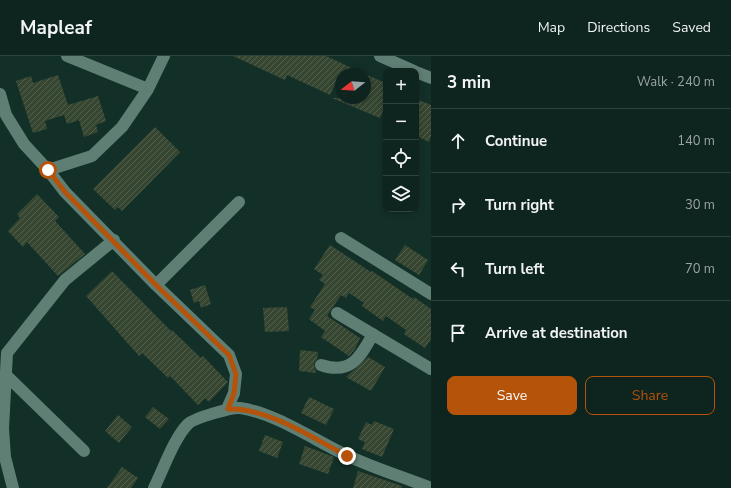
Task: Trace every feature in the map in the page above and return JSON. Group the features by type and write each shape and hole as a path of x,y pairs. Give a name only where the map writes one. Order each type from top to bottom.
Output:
{"street":[{"path":"68,56 148,89"},
{"path":"48,170 92,156 122,127 148,89 164,56"},
{"path":"380,56 408,68"},
{"path":"419,73 431,78"},
{"path":"0,94 3,117 65,192 114,240 156,285 229,355 236,374 234,393 228,409"},
{"path":"156,285 238,202"},
{"path":"341,238 431,294"},
{"path":"0,364 7,353 66,280 114,240"},
{"path":"337,313 431,369"},
{"path":"321,365 338,369 346,367 358,356 372,334"},
{"path":"7,353 7,376 3,428 5,457 13,488"},
{"path":"7,376 84,451"},
{"path":"154,488 177,440 189,423 228,409 240,408 290,426 347,456 431,488"}],"building":[{"path":"233,56 326,56 352,68 335,68 335,84 330,95 287,75 285,80"},
{"path":"58,75 68,105 98,96 106,121 96,125 98,132 84,137 79,120 67,124 64,115 45,121 47,129 33,133 16,81 31,76 33,83"},
{"path":"371,77 383,82 383,110 380,118 346,104 371,104"},
{"path":"419,100 431,105 431,136 429,142 419,137"},
{"path":"155,127 180,152 122,211 118,207 115,210 93,189"},
{"path":"37,194 59,217 55,221 85,254 58,276 27,242 23,247 8,231 20,218 17,214"},
{"path":"330,245 431,309 431,339 425,348 404,334 406,330 386,316 383,321 362,306 364,303 349,293 346,298 341,295 327,316 360,338 355,349 349,356 321,337 325,331 309,319 315,310 310,307 325,284 319,280 323,275 314,269"},
{"path":"405,245 428,260 419,275 395,260"},
{"path":"112,271 171,331 172,330 201,358 203,356 228,382 209,402 205,398 198,405 170,376 168,378 142,353 139,356 86,296"},
{"path":"205,285 211,304 201,308 199,301 194,303 190,290"},
{"path":"287,307 289,331 265,332 263,308"},
{"path":"300,350 318,352 317,359 314,364 316,373 299,371"},
{"path":"368,357 385,367 371,391 346,377"},
{"path":"309,397 334,409 326,425 301,413"},
{"path":"153,407 169,419 160,429 145,417"},
{"path":"118,415 132,427 119,443 105,431"},
{"path":"374,421 394,429 382,457 362,449 365,442 358,439 366,422 372,425"},
{"path":"265,435 283,442 277,458 259,451"},
{"path":"305,446 334,457 328,474 299,464"},
{"path":"122,467 138,478 131,488 107,488"},
{"path":"358,471 402,486 402,488 353,488"}],"route":[{"path":"48,170 65,192 114,240 156,285 229,355 236,374 234,393 228,409 240,408 260,414 290,426 347,456"}]}
